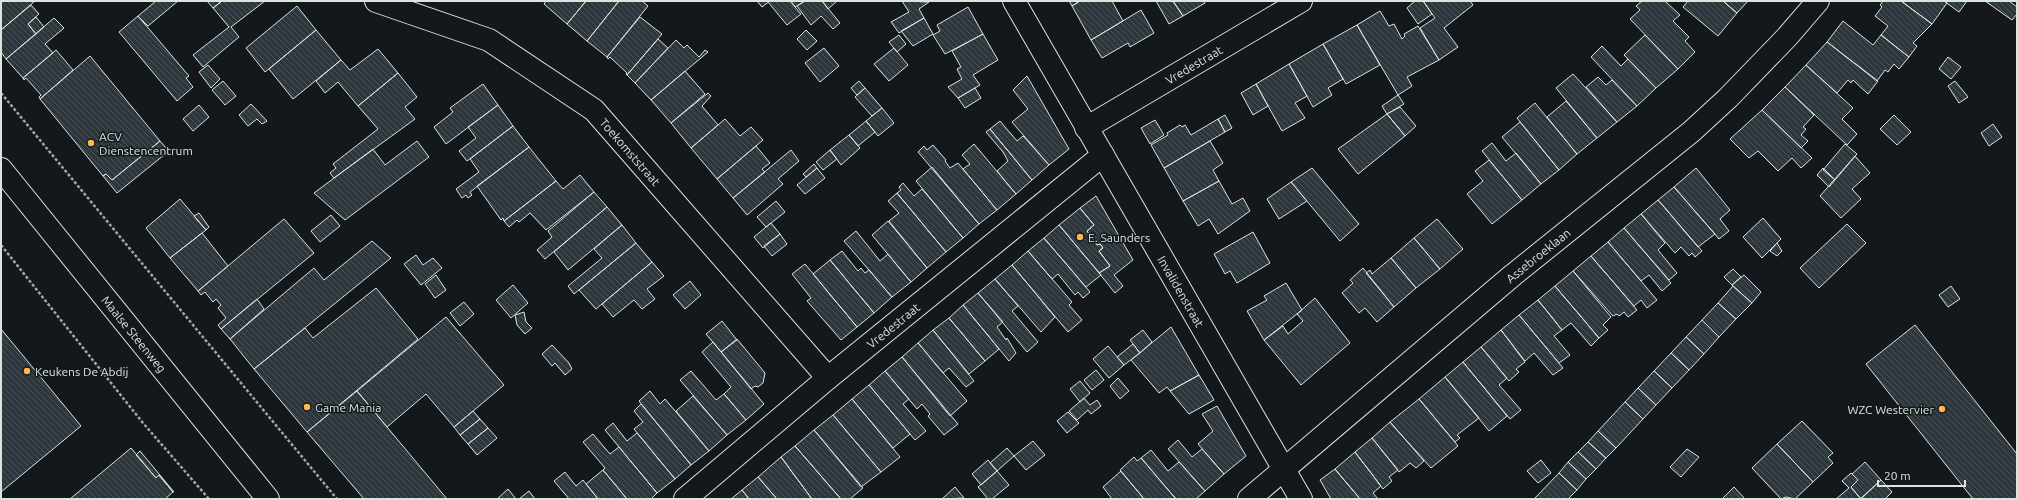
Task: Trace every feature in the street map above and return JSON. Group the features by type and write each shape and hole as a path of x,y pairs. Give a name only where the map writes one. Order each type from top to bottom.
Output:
{"street":[{"name":"Toekomststraat","path":"376,1 489,40 594,110 828,378"},
{"name":"Invalidenstraat","path":"1014,1 1301,499"},
{"name":"Vredestraat","path":"1086,128 1301,1"},
{"name":"Assebroeklaan","path":"1249,499 1522,267 1691,132 1733,93 1787,37 1818,1"},
{"name":"Vredestraat","path":"685,499 828,378 1103,155"},
{"name":"Maalse Steenweg","path":"1,169 268,499"}],"path":[{"path":"1,93 337,499"},
{"path":"1,245 143,423 209,499"}],"building":[{"path":"1,1 35,1 1,30"},
{"path":"156,1 178,1 148,26 138,16"},
{"path":"207,1 222,1 213,8"},
{"path":"222,1 265,1 231,27 239,37 203,67 193,55 229,27 213,8"},
{"path":"546,1 586,1 567,24 544,4"},
{"path":"586,1 619,1 587,41 567,24"},
{"path":"619,1 642,1 648,6 607,57 587,41"},
{"path":"757,1 770,1 762,7"},
{"path":"790,1 801,14 787,25 768,2"},
{"path":"791,1 805,1 795,7"},
{"path":"805,1 822,1 840,23 833,29 821,16 811,25 797,6"},
{"path":"822,1 837,1 828,9"},
{"path":"902,1 929,2 919,9 924,18 899,33 891,22 909,12"},
{"path":"1069,1 1080,1 1072,6"},
{"path":"1080,1 1112,1 1123,21 1091,40 1072,6"},
{"path":"1156,1 1173,1 1183,16 1169,24"},
{"path":"1173,1 1204,1 1205,3 1183,16"},
{"path":"1415,1 1423,1 1432,14 1418,24 1407,8"},
{"path":"1423,1 1470,1 1473,5 1444,28 1458,47 1439,60 1420,28 1435,18"},
{"path":"1642,1 1665,1 1680,15 1673,21 1689,37 1685,41 1695,52 1678,69 1630,19 1640,10 1636,6"},
{"path":"1688,1 1723,1 1737,13 1718,36 1683,7"},
{"path":"1723,1 1748,1 1737,13"},
{"path":"1883,1 1901,1 1932,24 1913,43 1917,46 1909,57 1881,35 1888,26 1875,16 1882,7 1880,5"},
{"path":"1901,1 1944,1 1947,3 1932,24"},
{"path":"1944,1 1967,1 1959,12"},
{"path":"1985,1 2009,1 2017,7 2017,14 2012,20"},
{"path":"31,5 39,14 28,24 36,34 6,59 1,52 1,30"},
{"path":"297,6 316,30 265,72 246,48"},
{"path":"968,7 983,34 945,54 933,35 940,31 937,25"},
{"path":"1141,10 1154,33 1130,47 1128,43 1102,58 1091,40"},
{"path":"1380,11 1389,26 1394,24 1402,39 1405,36 1404,34 1418,26 1439,60 1407,77 1412,86 1398,95 1357,25"},
{"path":"138,16 189,76 186,78 193,87 177,101 119,32"},
{"path":"36,17 44,27 36,34 28,24"},
{"path":"640,17 662,34 627,75 627,73 610,57 608,59 607,57"},
{"path":"54,18 64,28 45,44 53,53 23,78 6,59"},
{"path":"924,18 933,34 913,46 901,31"},
{"path":"1843,21 1873,45 1881,35 1909,57 1899,69 1894,64 1888,72 1885,70 1877,81 1827,42"},
{"path":"1357,25 1380,65 1346,84 1323,44"},
{"path":"316,30 341,60 293,99 269,69"},
{"path":"806,30 817,41 807,50 797,39"},
{"path":"983,34 998,60 973,75 980,85 958,98 948,87 962,79 957,69 961,67 952,51"},
{"path":"899,35 906,44 897,52 889,42"},
{"path":"1645,35 1678,69 1656,88 1624,55"},
{"path":"658,39 668,48 635,83 627,75"},
{"path":"676,40 684,48 687,45 699,57 705,50 708,52 651,100 635,83"},
{"path":"1827,42 1878,81 1868,94 1853,80 1851,83 1848,80 1837,93 1806,65"},
{"path":"1323,44 1343,79 1328,88 1332,95 1313,107 1289,64"},
{"path":"1602,46 1621,66 1628,59 1656,88 1637,106 1591,57"},
{"path":"824,48 839,66 820,82 805,63"},
{"path":"894,48 908,65 889,81 874,64"},
{"path":"378,49 398,73 358,106 338,82 325,93 316,81 341,60 350,70"},
{"path":"56,50 73,70 40,99 39,97 41,95 26,78 24,80 23,78"},
{"path":"90,56 160,141 112,180 106,174 103,176 40,99"},
{"path":"1948,57 1961,67 1951,79 1939,69"},
{"path":"1289,64 1307,96 1295,103 1305,118 1282,131 1256,84"},
{"path":"208,65 220,79 211,88 199,72"},
{"path":"1806,65 1853,108 1842,119 1857,134 1847,145 1785,87"},
{"path":"685,71 705,94 671,123 651,100"},
{"path":"398,73 417,97 405,107 415,119 334,178 330,173 336,168 333,164 378,129 358,106"},
{"path":"1573,74 1617,122 1597,138 1556,88"},
{"path":"1027,76 1069,149 1049,165 1012,122 1028,109 1013,90"},
{"path":"1598,77 1606,85 1612,80 1637,106 1617,122 1586,87"},
{"path":"223,81 236,96 225,105 212,90"},
{"path":"859,81 865,88 857,95 851,88"},
{"path":"1955,81 1968,97 1959,103 1948,86"},
{"path":"483,84 498,105 446,144 434,127 453,112 450,108"},
{"path":"1256,84 1268,106 1253,115 1241,93"},
{"path":"1785,87 1814,115 1803,127 1806,129 1801,135 1808,141 1801,148 1762,110"},
{"path":"865,88 882,108 872,116 855,97"},
{"path":"975,88 981,98 965,108 958,98"},
{"path":"708,93 711,96 702,106 718,125 691,148 671,123"},
{"path":"1398,95 1404,104 1387,114 1382,106"},
{"path":"1566,101 1597,138 1577,154 1547,117"},
{"path":"1535,103 1577,154 1559,170 1517,118"},
{"path":"251,104 267,121 262,124 257,119 248,126 239,115"},
{"path":"199,105 209,117 193,131 183,119"},
{"path":"498,105 513,126 467,161 459,151 476,138 468,127"},
{"path":"1400,107 1416,126 1405,136 1387,114"},
{"path":"882,108 894,123 878,136 866,121"},
{"path":"1762,110 1812,158 1801,168 1792,158 1778,171 1758,151 1749,158 1730,139"},
{"path":"1387,114 1405,136 1358,174 1338,149"},
{"path":"1225,115 1232,128 1225,132 1218,119"},
{"path":"1894,115 1911,132 1897,145 1880,129"},
{"path":"725,119 740,136 751,127 763,140 717,179 691,148"},
{"path":"1218,119 1225,132 1164,168 1151,145 1168,135 1167,133 1180,125 1182,127 1185,125 1191,135"},
{"path":"1155,120 1164,135 1150,144 1141,128"},
{"path":"866,121 875,132 858,146 849,135"},
{"path":"1000,121 1017,141 1023,136 1049,165 1032,180 990,129"},
{"path":"1520,122 1559,170 1541,184 1502,137"},
{"path":"1993,124 2002,137 1989,146 1981,133"},
{"path":"513,126 529,147 470,192 472,195 468,198 466,195 462,198 456,189 479,172 470,159"},
{"path":"990,129 1032,180 1016,194 997,171 1008,161 1003,152 986,132"},
{"path":"849,135 860,148 841,165 830,150"},
{"path":"160,141 169,151 117,193 103,176 106,174 112,180"},
{"path":"417,141 429,157 345,220 314,193 373,149 385,165"},
{"path":"1210,141 1223,163 1213,170 1219,181 1183,201 1164,168"},
{"path":"1492,143 1506,161 1516,153 1541,184 1522,200 1482,151"},
{"path":"974,144 1016,194 997,210 963,169 970,164 962,155"},
{"path":"1845,144 1857,154 1835,180 1823,170"},
{"path":"933,145 946,160 945,161 950,168 958,163 997,210 979,224 918,152 924,146 927,150"},
{"path":"756,146 770,163 762,169 765,172 733,198 717,179"},
{"path":"529,147 556,181 504,221 503,218 501,220 477,186"},
{"path":"791,150 799,161 778,179 783,184 747,215 733,198"},
{"path":"830,150 837,159 823,170 816,162"},
{"path":"1855,156 1870,173 1852,189 1861,199 1841,218 1820,196"},
{"path":"1489,160 1522,200 1492,224 1467,194 1483,181 1475,171"},
{"path":"814,164 817,168 806,177 803,174"},
{"path":"932,167 979,224 963,238 916,181"},
{"path":"817,168 825,178 805,194 797,185"},
{"path":"1312,168 1359,224 1340,241 1291,182"},
{"path":"1696,168 1730,210 1720,219 1729,231 1719,239 1674,187"},
{"path":"1823,168 1835,180 1829,187 1817,175"},
{"path":"580,175 594,192 546,230 530,213 519,222 517,220 509,227 504,221 556,181 563,189"},
{"path":"1219,181 1232,204 1243,198 1250,211 1218,234 1209,219 1198,226 1183,201"},
{"path":"1291,182 1307,201 1279,219 1267,199"},
{"path":"903,183 914,196 922,189 963,238 946,252 897,193 901,190 899,187"},
{"path":"1674,187 1715,234 1698,247 1658,200"},
{"path":"594,192 607,207 545,259 537,250 552,237 548,231"},
{"path":"897,193 946,252 927,268 889,221 899,213 888,201"},
{"path":"1096,196 1133,260 1114,275 1123,286 1115,293 1099,273 1110,266 1099,251 1103,248 1100,244 1097,245 1087,231 1094,225 1080,208"},
{"path":"180,199 206,230 170,258 146,228"},
{"path":"1658,200 1702,251 1695,257 1692,253 1689,256 1681,247 1675,253 1641,214"},
{"path":"776,201 785,212 766,227 757,217"},
{"path":"607,207 622,225 568,270 554,252"},
{"name":"E. Saunders","path":"1080,208 1094,225 1087,231 1097,245 1100,244 1103,248 1099,251 1110,266 1099,273 1059,225"},
{"path":"199,213 209,227 206,230 194,216"},
{"path":"1641,214 1665,243 1658,250 1677,273 1669,280 1624,228"},
{"path":"331,215 340,226 320,242 311,231"},
{"path":"1763,218 1781,239 1762,258 1743,237"},
{"path":"284,219 314,253 221,329 218,325 226,318 218,308 221,305 216,299 213,302 205,292 201,295 198,291"},
{"path":"1437,219 1463,249 1440,269 1414,238"},
{"path":"888,221 927,268 911,282 872,235"},
{"path":"771,223 780,234 763,248 754,237"},
{"path":"1847,224 1866,243 1819,288 1800,268"},
{"path":"622,225 636,243 574,294 568,286 602,258 594,249"},
{"path":"1059,225 1101,275 1086,287 1044,238"},
{"path":"1624,228 1671,283 1662,291 1649,275 1641,281 1608,242"},
{"path":"856,231 880,261 888,254 911,282 892,297 844,241"},
{"path":"1253,232 1270,263 1237,283 1230,271 1225,274 1214,254"},
{"path":"202,233 228,266 198,291 170,258"},
{"path":"780,234 787,244 772,256 764,246"},
{"path":"1044,238 1090,292 1083,298 1078,292 1075,295 1058,274 1052,279 1028,251"},
{"path":"1414,238 1440,269 1416,288 1391,258"},
{"path":"372,241 391,258 254,369 230,339 314,268 324,280"},
{"path":"1608,242 1657,300 1647,308 1641,300 1634,306 1591,256"},
{"path":"636,243 652,262 596,309 579,290"},
{"path":"1777,243 1782,251 1777,256 1770,251"},
{"path":"842,251 858,271 861,268 865,273 869,270 892,297 874,313 830,260"},
{"path":"1028,251 1072,302 1069,305 1082,320 1068,332 1012,265"},
{"path":"416,255 423,265 433,258 442,268 421,285 404,264"},
{"path":"1591,256 1637,310 1628,317 1624,312 1619,316 1617,314 1613,316 1573,271"},
{"path":"1391,258 1416,288 1394,307 1366,273 1370,270 1372,274"},
{"path":"830,260 874,313 857,327 813,274"},
{"path":"652,262 664,276 647,289 655,299 642,309 634,300 613,317 602,304"},
{"path":"805,264 857,327 841,340 807,301 811,298 792,274"},
{"path":"1012,265 1055,317 1041,332 995,279"},
{"path":"1363,268 1394,307 1377,322 1365,308 1359,313 1342,293 1353,283 1350,280"},
{"path":"1733,269 1741,277 1732,285 1724,277"},
{"path":"1573,271 1611,317 1603,325 1608,330 1599,338 1555,286"},
{"path":"436,275 446,290 435,298 425,284"},
{"path":"1744,275 1761,292 1752,303 1732,285"},
{"path":"995,279 1018,306 1012,311 1038,342 1027,352 978,293"},
{"path":"690,281 701,295 685,309 673,295"},
{"path":"1286,283 1302,310 1264,340 1247,311 1267,300 1264,296"},
{"path":"513,285 528,303 511,318 496,300"},
{"path":"1555,286 1599,338 1591,346 1571,323 1562,330 1538,300"},
{"path":"1733,286 1752,303 1736,319 1718,303"},
{"path":"1951,286 1960,299 1948,307 1939,295"},
{"path":"376,288 418,339 307,432 254,369 305,328 313,338"},
{"path":"978,293 1003,322 997,327 1006,340 1007,338 1016,353 1009,361 963,305"},
{"path":"1315,298 1350,343 1301,385 1264,340 1283,326 1288,334 1303,321 1297,314"},
{"path":"257,299 264,309 230,339 221,329"},
{"path":"1538,300 1562,330 1554,336 1570,355 1559,363 1519,315"},
{"path":"464,302 474,314 460,326 450,313"},
{"path":"1718,303 1736,319 1719,337 1702,320"},
{"path":"963,305 999,349 985,361 949,318"},
{"path":"524,312 526,322 532,328 525,334 517,325 515,315"},
{"path":"1519,315 1563,368 1553,375 1534,353 1525,361 1501,330"},
{"path":"446,317 504,385 454,427 426,394 387,427 357,391"},
{"path":"949,318 985,361 969,374 933,330"},
{"path":"1702,320 1719,337 1704,354 1686,337"},
{"path":"722,321 737,340 721,352 706,334"},
{"name":"WZC Westervier","path":"1915,325 2017,454 2017,499 1973,499 1866,364"},
{"path":"1171,327 1199,375 1170,391 1167,387 1159,393 1131,360"},
{"path":"1,329 81,426 1,492"},
{"path":"933,330 974,381 966,387 949,368 943,373 918,343"},
{"path":"1143,330 1152,342 1140,353 1130,340"},
{"path":"1501,330 1525,362 1516,369 1519,372 1509,381 1481,347"},
{"path":"1686,337 1704,354 1689,370 1671,353"},
{"path":"737,339 765,373 763,383 758,387 755,386 751,389 721,352"},
{"path":"713,342 764,404 746,420 724,394 731,387 702,352"},
{"path":"918,343 967,401 950,416 902,357"},
{"path":"1133,344 1140,353 1124,365 1117,357"},
{"path":"552,345 569,363 572,369 565,375 555,363 552,366 542,354"},
{"path":"1108,346 1124,365 1109,378 1093,359"},
{"path":"1481,347 1507,378 1499,385 1521,410 1510,419 1463,362"},
{"path":"1671,353 1689,370 1672,388 1654,371"},
{"path":"902,357 958,424 944,435 928,416 930,414 922,404 917,409 885,371"},
{"path":"1463,362 1507,416 1489,431 1445,377"},
{"path":"1096,370 1104,380 1092,390 1084,380"},
{"path":"691,371 716,400 724,394 746,420 727,435 680,380"},
{"path":"885,371 909,399 903,404 926,431 915,440 869,385"},
{"path":"1654,371 1672,388 1656,405 1638,388"},
{"path":"1199,375 1214,400 1189,414 1170,391"},
{"path":"1445,377 1479,418 1457,435 1460,438 1455,442 1419,399"},
{"path":"1118,378 1129,391 1120,399 1110,386"},
{"path":"1080,381 1090,393 1080,402 1070,389"},
{"path":"869,385 910,434 893,448 852,399"},
{"path":"1638,388 1656,405 1643,419 1625,402"},
{"path":"357,391 447,499 364,499 307,432"},
{"path":"650,391 660,404 665,399 709,451 691,465 639,401"},
{"path":"693,396 727,435 709,451 676,411"},
{"path":"1084,398 1090,405 1097,400 1101,406 1091,414 1088,410 1077,420 1069,411"},
{"path":"852,399 900,457 881,472 833,415"},
{"path":"1419,399 1458,446 1431,468 1390,422"},
{"path":"1625,402 1643,419 1616,448 1598,431"},
{"path":"641,404 691,465 675,479 634,429 643,422 634,411"},
{"path":"1217,406 1246,456 1224,474 1198,444 1213,431 1202,414"},
{"path":"473,411 480,419 460,435 454,427"},
{"path":"1068,412 1079,423 1067,433 1057,421"},
{"path":"833,415 881,472 861,487 814,430"},
{"path":"480,419 488,428 468,444 460,435"},
{"path":"1802,421 1833,453 1828,457 1833,463 1813,482 1777,444"},
{"path":"1390,422 1424,461 1416,468 1410,463 1399,472 1372,438"},
{"path":"613,423 627,441 637,433 675,479 657,493 605,430"},
{"path":"488,428 497,438 477,455 468,444"},
{"path":"814,430 863,488 850,499 841,499 795,446"},
{"path":"1598,431 1616,448 1606,458 1588,442"},
{"path":"593,434 610,454 619,447 657,493 651,499 627,499 603,470 605,468 583,442"},
{"path":"1372,438 1398,470 1389,477 1392,481 1383,489 1355,452"},
{"path":"1178,440 1192,457 1202,449 1224,474 1205,491 1168,449"},
{"path":"1033,441 1045,455 1026,470 1014,456"},
{"path":"1588,442 1606,458 1596,469 1578,452"},
{"path":"1777,444 1813,482 1795,499 1786,497 1781,499 1752,468"},
{"path":"795,446 841,499 812,499 781,457"},
{"path":"131,448 156,478 159,475 173,492 165,499 70,499"},
{"path":"1007,448 1014,456 997,471 990,463"},
{"path":"1687,449 1699,457 1681,477 1670,467"},
{"path":"1151,450 1168,471 1179,462 1205,491 1196,499 1176,499 1141,458"},
{"path":"140,451 174,492 159,475 156,478 136,455"},
{"path":"1355,452 1381,486 1373,493 1378,499 1360,499 1335,469"},
{"path":"1578,452 1596,469 1586,479 1568,462"},
{"path":"781,457 812,499 777,499 758,477"},
{"path":"1134,457 1137,461 1141,458 1176,499 1144,499 1120,470"},
{"path":"988,460 997,471 981,485 972,474"},
{"path":"1541,460 1551,473 1538,483 1527,471"},
{"path":"1568,462 1586,479 1577,490 1559,473"},
{"path":"1865,462 1881,480 1861,499 1851,487 1858,480 1852,474"},
{"path":"1335,469 1360,499 1331,499 1320,480"},
{"path":"603,470 627,499 598,499 586,484"},
{"path":"997,471 1009,485 992,499 988,499 978,487"},
{"path":"1121,471 1144,499 1112,499 1103,487"},
{"path":"565,472 576,486 583,480 598,499 569,499 554,481"},
{"path":"1559,473 1577,490 1568,499 1534,499"},
{"path":"1851,473 1858,480 1851,487 1861,499 1836,499 1849,488 1842,481"},
{"path":"758,477 777,499 749,499 742,490"},
{"path":"1881,480 1892,492 1885,499 1860,499"},
{"path":"955,487 964,498 942,499"},
{"path":"1734,487 1745,499 1722,499"},
{"path":"508,489 516,499 497,499"},
{"path":"742,490 749,499 731,499"},
{"path":"529,491 535,499 519,499"}],"place":[{"name":"ACV Dienstencentrum","path":"91,143"},
{"name":"E. Saunders","path":"1080,237"},
{"name":"Keukens De Abdij","path":"27,371"},
{"name":"Game Mania","path":"307,407"},
{"name":"WZC Westervier","path":"1942,409"}]}
